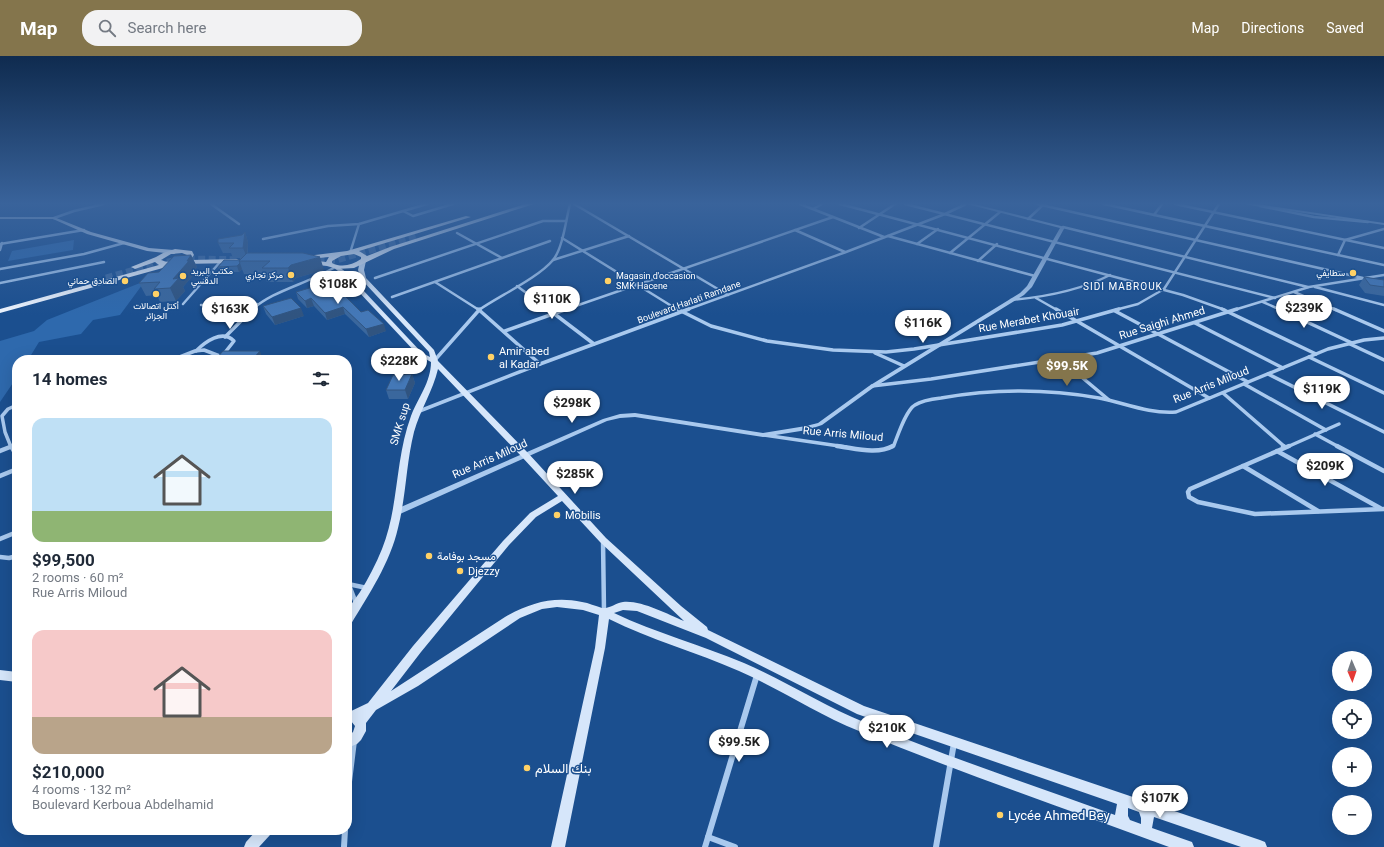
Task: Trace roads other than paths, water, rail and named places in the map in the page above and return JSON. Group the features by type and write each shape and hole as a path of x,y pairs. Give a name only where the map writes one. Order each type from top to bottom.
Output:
{"main road":[{"path":"118,241 149,250 174,252 186,251 195,255 243,259 189,263 161,263 157,261 158,258 149,250"},
{"path":"387,241 350,252 301,260 333,266 349,267 392,248 414,241"},
{"path":"0,309 174,252"},
{"path":"350,252 362,254 364,256 361,270 363,278 432,350 434,361"},
{"path":"0,309 176,263 190,257 191,253"},
{"path":"339,254 329,260 333,266 345,274 420,354 434,361 464,394 525,455 603,540 677,609 710,635"},
{"path":"0,309 106,278"},
{"name":"SMK sup","path":"352,613 382,561 391,539 397,512 405,458 417,412 433,375 434,361"},
{"path":"360,722 417,649 506,543 533,515 563,497"},
{"path":"352,716 373,707 508,621 542,605 562,603 604,612 627,623 700,650 757,674 856,724 951,761 1187,847"},
{"path":"604,612 623,606 638,607 710,635 862,710 1260,847"},
{"path":"558,847 600,648 604,623 604,612"},
{"path":"0,675 12,676"},
{"path":"352,718 360,722 362,728 352,740"},
{"path":"1125,800 1121,808 1121,813 1126,825"},
{"path":"1143,806 1148,817 1148,823 1144,831"},
{"path":"251,847 261,835"}],"street":[{"path":"0,250 1,244 19,241"},
{"path":"350,252 354,241"},
{"path":"471,241 502,258"},
{"path":"375,278 481,241"},
{"path":"392,297 550,241"},
{"path":"434,361 479,310 542,271 553,260 561,241"},
{"name":"Rue Merabet Khouair","path":"567,241 681,312 711,326 767,341 834,350 873,352 907,349 1031,331 1076,322 1138,304 1164,289"},
{"path":"553,260 613,241"},
{"path":"636,241 728,295"},
{"path":"505,331 765,241"},
{"path":"821,241 846,252"},
{"name":"Boulevard Harlati Ramdane","path":"417,412 540,364 873,241"},
{"path":"905,241 1035,276"},
{"path":"918,244 922,241"},
{"path":"950,254 964,241"},
{"path":"984,241 1164,289 1229,312 1316,354"},
{"path":"1050,241 1276,298"},
{"path":"1120,241 1309,287"},
{"path":"1164,289 1194,241"},
{"path":"1199,241 1365,278"},
{"path":"1276,241 1384,266"},
{"path":"1338,255 1345,241"},
{"path":"1349,241 1384,248"},
{"path":"763,435 807,428 820,424 871,387 1011,300 1029,287 1054,242"},
{"path":"0,269 84,254 124,243"},
{"path":"978,261 996,244"},
{"path":"183,304 221,261"},
{"path":"0,284 73,270 104,262"},
{"path":"225,337 257,304 268,297 321,276 333,266"},
{"path":"1011,300 1036,298 1094,284 1110,275"},
{"name":"Rue Saighi Ahmed","path":"871,387 1096,353 1309,287 1384,276"},
{"path":"435,282 479,310 505,331 540,364"},
{"path":"517,286 594,344"},
{"path":"1313,286 1384,305"},
{"path":"1294,292 1384,331"},
{"path":"1036,298 1209,398"},
{"path":"1262,302 1384,360"},
{"path":"201,305 257,304"},
{"path":"1115,311 1246,383 1326,430"},
{"path":"1194,323 1282,368"},
{"path":"196,351 208,340 225,337 231,338 234,342 222,355"},
{"name":"Rue Arris Miloud","path":"397,512 605,420 620,416 635,415 851,447 875,450 887,449 894,445 908,412 914,405 924,401 971,394 1008,392 1081,396 1110,401 1162,414 1176,412 1328,349 1384,338"},
{"path":"185,355 196,351 211,351 217,355"},
{"path":"873,352 904,366"},
{"path":"1310,357 1384,393"},
{"path":"1060,359 1110,401"},
{"path":"1268,374 1384,432"},
{"path":"1223,392 1285,447"},
{"path":"12,408 2,416 2,430 12,450"},
{"path":"1339,424 1190,489 1188,492 1189,497 1198,502 1255,514 1382,509"},
{"path":"1314,434 1384,471"},
{"path":"0,451 10,447"},
{"path":"1277,451 1382,509"},
{"path":"1243,466 1319,511"},
{"path":"0,476 12,471"},
{"path":"0,539 12,534"},
{"path":"603,540 604,612"},
{"path":"0,557 12,557"},
{"path":"352,585 367,588"},
{"path":"352,593 357,605"},
{"path":"705,847 757,674"},
{"path":"936,847 954,742"},
{"path":"344,847 345,835"},
{"path":"708,837 735,847"}],"tunnel":[{"path":"307,260 336,260 402,241"},
{"path":"106,278 156,264 186,259 253,260"}],"place":[{"name":"سطايفي","path":"1353,273"},
{"name":"مركز تجاري","path":"291,275"},
{"name":"مكتب البريد الدقسي","path":"183,276"},
{"name":"الصادق حماني","path":"125,281"},
{"name":"Magasin d'occasion SMK Hacene","path":"608,281"},
{"name":"أكتل اتصالات الجزائر","path":"156,294"},
{"name":"Amir abed al Kadar","path":"491,357"},
{"name":"Mobilis","path":"557,515"},
{"name":"مسجد بوفامة","path":"429,556"},
{"name":"Djezzy","path":"460,571"},
{"name":"بنك السلام","path":"527,768"},
{"name":"Lycée Ahmed Bey","path":"1000,815"}],"district":[{"name":"SIDI MABROUK","path":"1123,286"}]}
